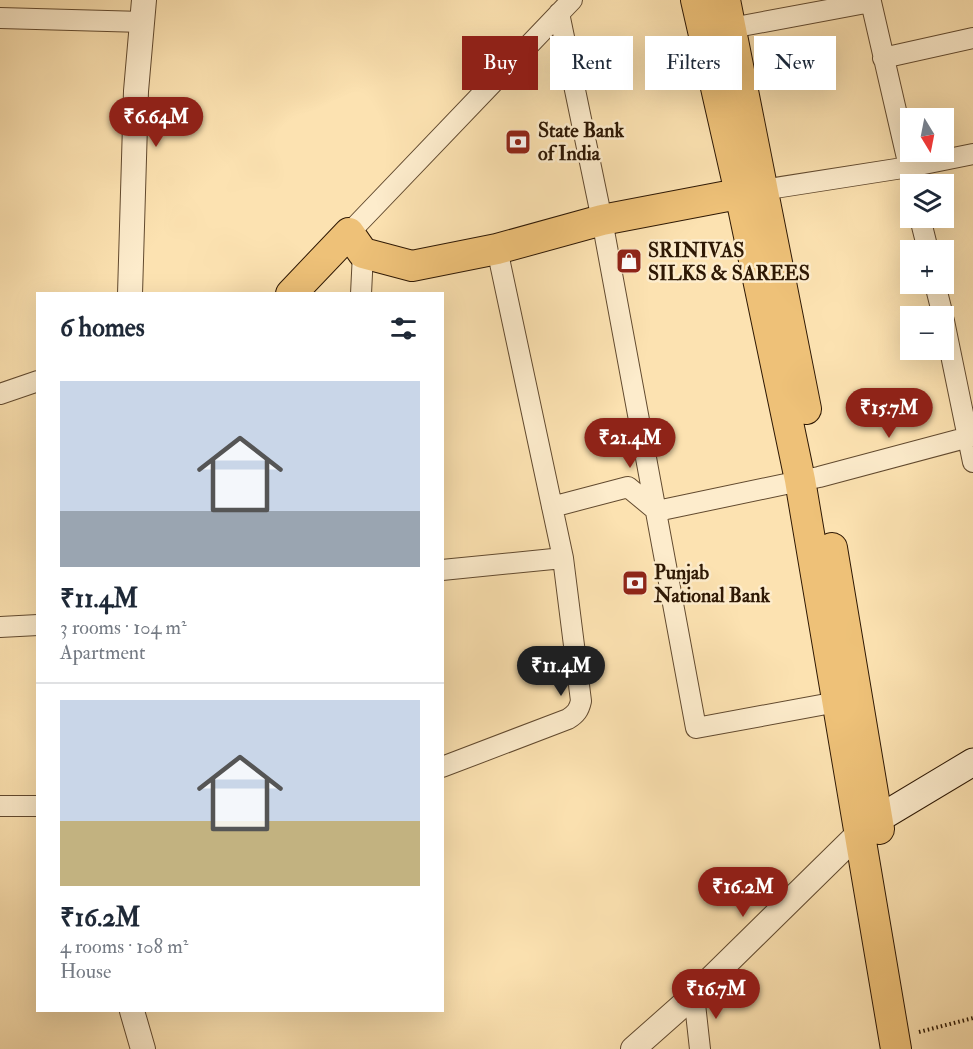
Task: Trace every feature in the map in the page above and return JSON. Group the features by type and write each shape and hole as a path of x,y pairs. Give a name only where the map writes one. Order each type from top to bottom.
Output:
{"main road":[{"path":"696,0 751,191"},
{"path":"728,14 751,191 809,478 904,1044"},
{"path":"294,292 356,243 412,266 497,249 602,220 751,191"},
{"path":"869,825 973,762"}],"street":[{"path":"728,14 871,2 911,174"},
{"path":"566,6 602,220 696,728 848,700"},
{"path":"361,292 356,243 566,6"},
{"path":"0,18 144,11 136,91 130,292"},
{"path":"883,58 973,38"},
{"path":"917,174 973,154"},
{"path":"751,191 900,177"},
{"path":"444,766 568,719 575,715 580,708 581,701 563,558 497,249"},
{"path":"953,360 970,436 973,462"},
{"path":"0,394 36,382"},
{"path":"657,511 809,478 970,436"},
{"path":"552,507 628,487 657,511"},
{"path":"444,570 563,558"},
{"path":"0,627 36,625"},
{"path":"0,806 36,806"},
{"path":"633,1049 694,995 869,825"},
{"path":"694,995 700,1049"},
{"path":"132,1012 143,1049"}],"path":[{"path":"904,1044 973,1018"}],"place":[{"name":"State Bank of India","path":"518,142"},
{"name":"SRINIVAS SILKS & SAREES","path":"629,261"},
{"name":"Punjab National Bank","path":"635,583"}]}
